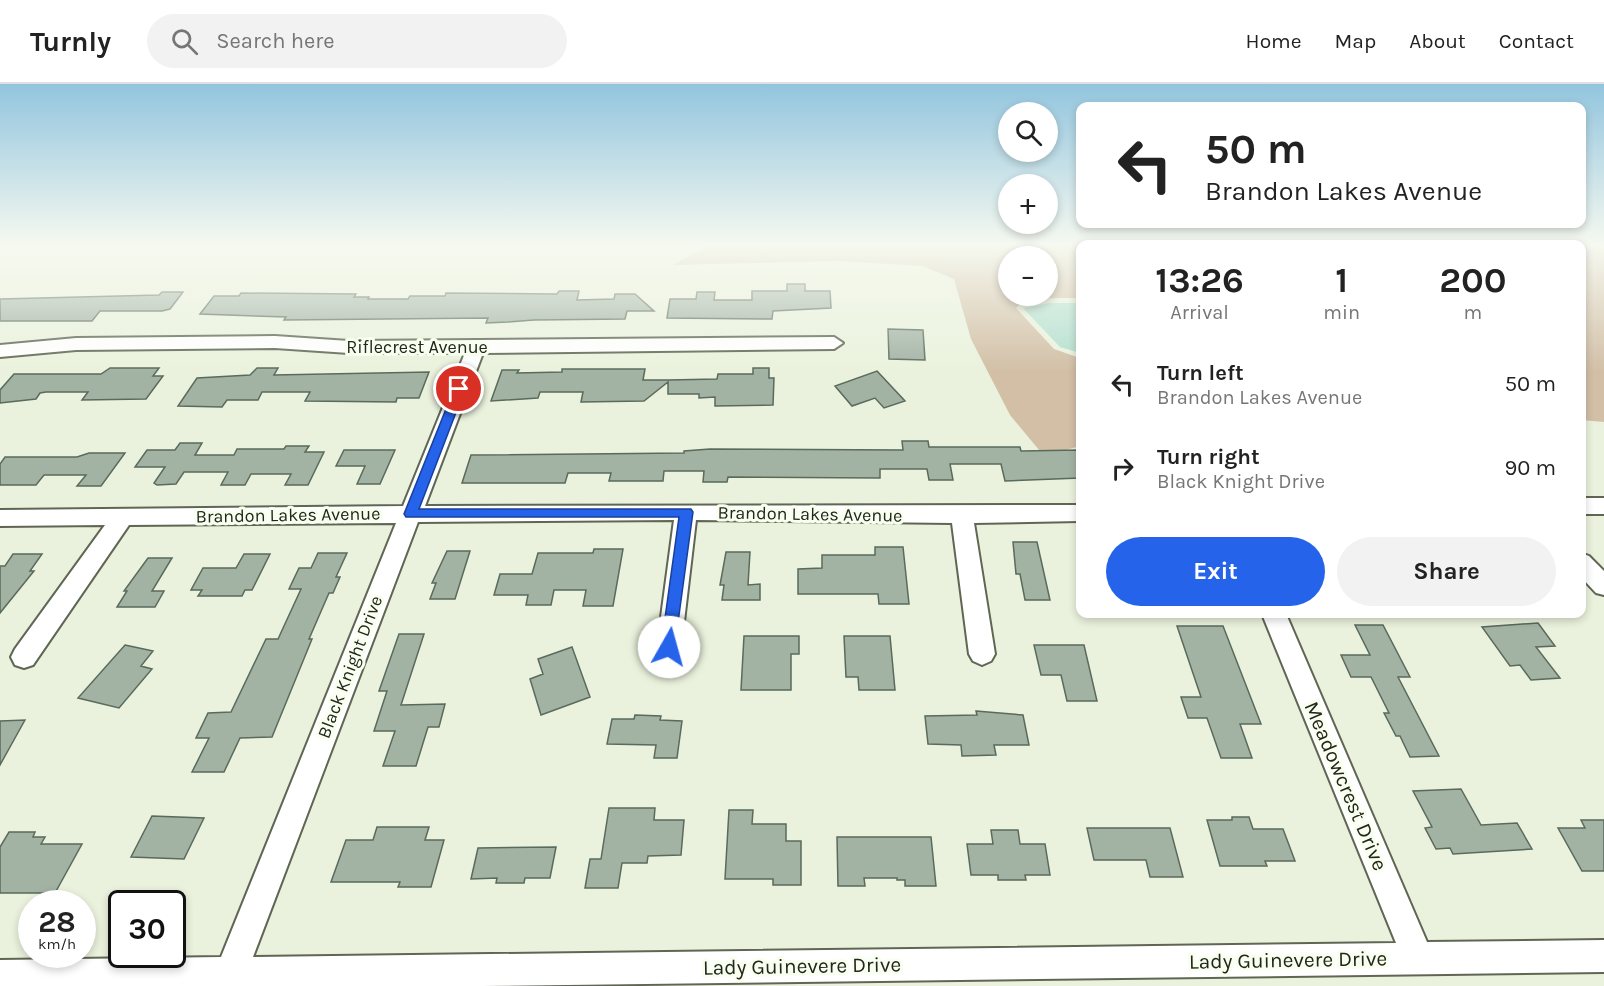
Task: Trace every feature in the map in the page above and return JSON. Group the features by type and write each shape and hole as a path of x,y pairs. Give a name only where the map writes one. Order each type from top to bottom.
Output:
{"street":[{"name":"Riflecrest Avenue","path":"0,351 76,344 275,342 349,347 476,347 834,342"},
{"name":"Black Knight Drive","path":"228,979 476,347"},
{"path":"1586,506 1604,506"},
{"name":"Brandon Lakes Avenue","path":"0,518 687,512 962,515 1076,513"},
{"path":"669,647 687,512"},
{"path":"962,515 982,654"},
{"path":"24,657 123,517"},
{"path":"1586,567 1604,586"},
{"name":"Meadowcrest Drive","path":"1276,618 1418,959"},
{"name":"Lady Guinevere Drive","path":"0,975 228,979 1604,956"}],"shaded area":[{"path":"956,287 998,287 998,306 1018,306 1016,308 1054,349 1076,357 1076,447 1044,456 1010,415 971,339"},
{"path":"1058,287 1076,287 1076,298 1058,298"},
{"path":"1586,287 1604,287 1604,422 1586,420"}],"water":[{"path":"1076,303 1076,352 1060,347 1023,308"}],"building":[{"path":"787,287 805,287 805,291 830,291 831,308 773,311 772,319 667,318 670,299 696,299 697,292 715,292 714,300 752,300 752,291 787,291"},
{"path":"559,291 579,291 577,300 614,299 615,294 635,294 654,311 627,311 625,319 486,323 488,318 284,320 286,317 200,314 214,296 239,296 241,293 356,294 354,297 369,297 368,299 408,299 410,296 445,296 446,293 557,294"},
{"path":"162,292 183,292 170,309 162,311 100,311 92,321 0,321 0,299 159,295"},
{"path":"888,329 923,330 925,360 889,359"},
{"path":"110,368 159,368 153,376 163,376 146,399 82,400 88,392 46,392 40,393 36,399 0,403 0,390 14,374 101,374"},
{"path":"257,368 278,368 274,375 429,372 419,398 397,398 396,402 305,401 310,392 262,392 258,400 227,400 222,407 178,406 197,378 250,375"},
{"path":"753,368 769,368 769,378 774,378 773,405 715,406 715,397 699,398 699,394 668,394 668,382 644,401 581,402 583,392 540,392 538,398 491,401 502,370 519,370 517,373 562,372 562,369 645,369 643,380 668,380 717,379 718,374 753,374"},
{"path":"877,371 905,401 884,408 875,398 852,406 835,386"},
{"path":"902,441 928,441 929,447 1020,447 1021,451 1076,450 1076,478 1005,481 1001,464 950,464 953,480 929,480 927,469 880,469 880,478 728,477 727,482 703,482 704,471 664,471 663,481 609,481 611,473 568,473 565,483 462,483 471,455 684,453 684,451 710,449 903,450"},
{"path":"180,443 202,443 195,455 234,455 237,449 284,449 286,446 309,446 305,452 324,452 308,485 285,485 291,474 251,474 245,485 221,485 228,472 184,472 176,484 157,485 154,483 165,467 135,467 147,450 175,450"},
{"path":"344,450 395,450 380,484 357,484 365,466 336,466"},
{"path":"89,453 125,453 101,486 77,486 86,475 44,475 36,485 0,485 0,464 5,457 77,457"},
{"path":"1013,542 1037,542 1050,600 1025,600 1020,574 1016,574"},
{"path":"875,547 903,547 909,604 879,604 878,594 798,594 798,569 822,568 822,555 875,555"},
{"path":"594,549 623,549 613,606 583,606 586,590 554,590 551,605 526,605 528,595 494,595 500,574 532,574 538,553 593,553"},
{"path":"447,551 470,551 455,599 430,599 436,583 432,583"},
{"path":"726,552 750,552 748,585 760,584 760,600 722,600 724,585 720,585"},
{"path":"318,553 347,553 336,577 340,577 333,593 329,593 309,639 312,639 272,737 240,738 224,772 192,772 209,738 196,738 208,713 231,712 266,639 278,639 301,589 289,589 299,568 311,568"},
{"path":"13,554 42,554 30,571 34,571 0,613 0,566 5,566"},
{"path":"244,554 270,554 252,590 245,590 242,596 198,596 202,590 191,590 203,568 236,568"},
{"path":"148,558 172,558 152,591 164,591 155,607 117,607 127,591 124,591"},
{"path":"1538,623 1555,646 1536,647 1560,678 1531,680 1520,665 1510,666 1482,627"},
{"path":"1355,625 1383,625 1410,677 1398,677 1439,756 1410,757 1400,736 1396,736 1384,713 1389,713 1371,677 1351,677 1341,655 1370,655"},
{"path":"1177,626 1223,626 1261,724 1240,724 1252,758 1221,758 1207,718 1188,718 1181,697 1201,697"},
{"path":"399,634 424,634 401,705 445,704 439,727 428,727 416,766 383,766 395,731 374,731 387,691 379,691"},
{"path":"744,636 799,636 799,654 791,654 791,690 741,690"},
{"path":"844,636 890,636 895,690 859,690 858,677 846,677"},
{"path":"125,645 153,651 141,666 152,669 119,708 78,698"},
{"path":"1034,645 1084,645 1097,701 1067,701 1061,675 1041,675"},
{"path":"572,647 590,697 541,715 530,679 543,674 538,659"},
{"path":"976,711 1023,715 1029,745 994,745 996,755 962,756 961,745 928,744 925,716 977,715"},
{"path":"635,715 661,716 660,720 682,721 677,758 654,758 656,745 607,744 612,719 634,719"},
{"path":"25,720 0,765 0,721"},
{"path":"1461,789 1481,825 1517,823 1532,849 1453,854 1450,848 1436,849 1425,828 1432,827 1413,791"},
{"path":"609,808 655,808 654,820 684,820 681,855 648,856 647,863 622,863 618,888 585,888 590,859 601,859"},
{"path":"729,810 753,810 752,824 786,824 786,841 801,841 801,885 773,885 773,879 725,879"},
{"path":"152,816 204,818 184,859 131,857"},
{"path":"1232,817 1249,817 1253,829 1283,829 1295,861 1265,861 1267,866 1220,866 1207,820 1232,820"},
{"path":"1581,820 1604,820 1604,871 1582,871 1558,828 1585,828"},
{"path":"377,827 429,827 425,840 444,840 431,887 398,887 400,882 331,882 346,840 373,840"},
{"path":"1087,828 1170,828 1183,877 1150,877 1146,860 1094,860"},
{"path":"991,830 1018,830 1020,844 1045,844 1050,875 1025,875 1026,880 998,880 998,875 971,875 967,844 993,844"},
{"path":"9,832 35,832 33,837 45,837 41,844 82,844 57,890 18,890 18,893 0,893 0,847"},
{"path":"837,837 931,837 936,886 905,886 905,880 897,880 897,878 864,878 865,886 838,886"},
{"path":"556,847 550,878 525,878 524,883 496,883 497,878 471,879 478,848"}],"route":[{"path":"459,389 411,514 687,512 669,647"}]}
